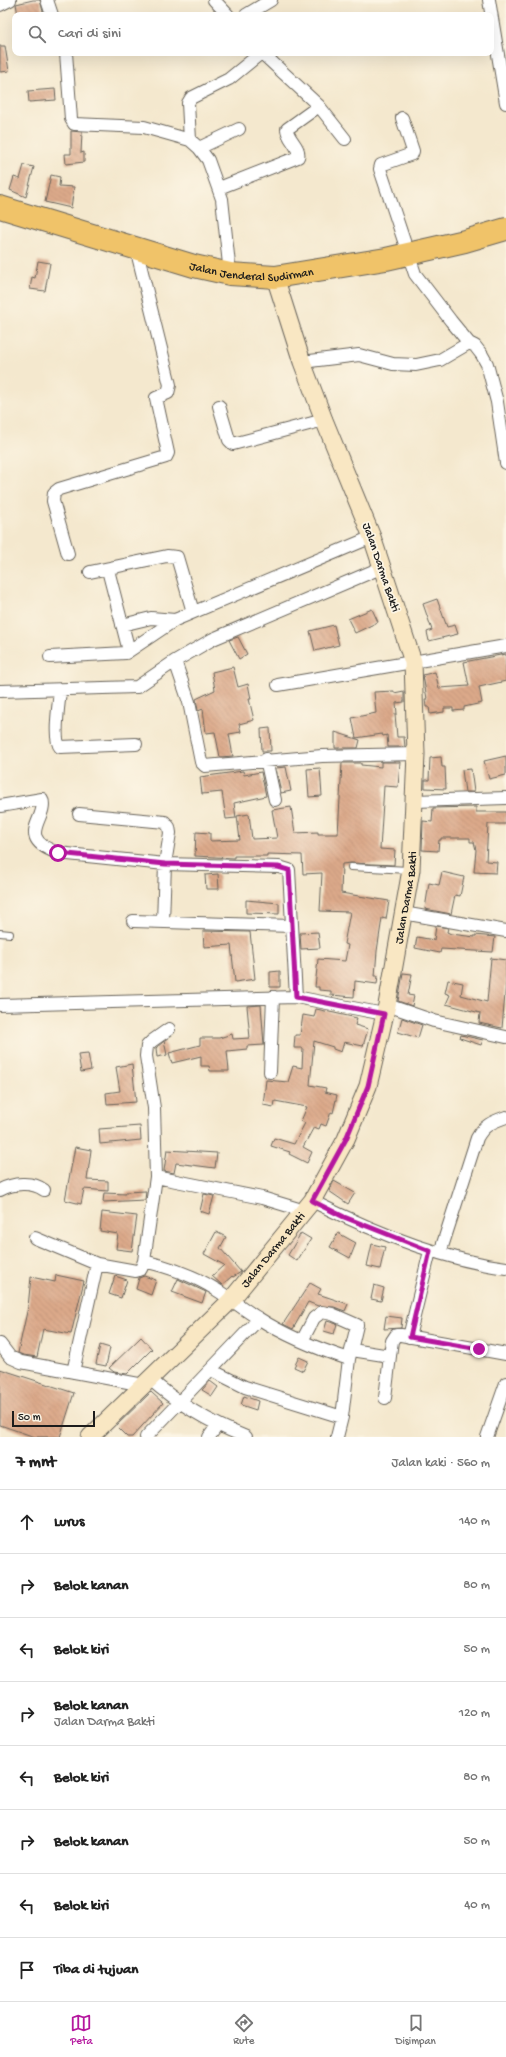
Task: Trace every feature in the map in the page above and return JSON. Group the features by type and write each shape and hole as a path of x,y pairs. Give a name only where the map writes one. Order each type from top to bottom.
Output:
{"highway":[{"name":"Jalan Jenderal Sudirman","path":"0,207 194,266 230,274 275,277 339,268 408,254 465,241 506,229"}],"street":[{"path":"0,5 10,0"},
{"path":"47,0 51,12"},
{"path":"214,0 225,12"},
{"path":"251,12 271,0"},
{"path":"489,0 491,12"},
{"path":"494,24 506,30"},
{"path":"494,30 506,103"},
{"path":"66,56 72,119 74,124 144,127 195,144 239,129"},
{"path":"230,274 222,198 208,160 195,144 188,103 191,98 229,79 258,56"},
{"path":"265,56 318,106 345,139"},
{"path":"219,188 298,157 298,152 287,130 318,106"},
{"path":"402,118 413,151 412,154 381,165 380,169 408,254 418,277 469,343 475,346 482,355 492,379 506,463"},
{"path":"68,554 53,501 54,493 59,489 166,457 168,453 156,398 168,393 170,385 136,248"},
{"name":"Jalan Darma Bakti","path":"90,1437 147,1382 240,1306 308,1206 346,1139 368,1086 386,1010 411,870 416,754 413,662 372,537 302,362 275,277"},
{"path":"302,362 359,355 380,359 393,364 416,365 440,360 469,343"},
{"path":"219,406 229,440 233,444 324,420"},
{"path":"50,657 118,654 129,651 175,620 372,537"},
{"path":"90,572 108,570 167,556 178,557 193,612"},
{"path":"0,691 60,691 137,687 175,661 227,633 383,568"},
{"path":"108,570 129,651"},
{"path":"122,626 151,618 175,620"},
{"path":"278,685 506,646"},
{"path":"175,661 189,702 202,764 208,766 266,759 322,756 416,754"},
{"path":"60,691 57,733 58,745 60,747 136,744"},
{"path":"266,759 275,800"},
{"path":"414,801 506,798"},
{"path":"0,806 42,799 42,807 35,826 35,834 43,845 58,853 165,864 284,867 289,870 296,997"},
{"path":"79,814 165,822 169,827 170,833 165,864 163,922"},
{"path":"404,913 506,931"},
{"path":"133,921 292,926"},
{"path":"270,1072 273,997"},
{"path":"0,1005 296,997 386,1010 506,1037"},
{"path":"35,1238 97,1264 136,1270 141,1269 144,1261 156,1177 154,1108 146,1056 147,1046 169,1029"},
{"path":"410,1337 435,1252 476,1138 481,1130 488,1124 506,1118"},
{"path":"156,1177 308,1206 349,1219 435,1252 506,1268"},
{"path":"0,1190 13,1185 31,1185 38,1186 44,1190"},
{"path":"144,1261 170,1268 214,1288 259,1318 302,1341 351,1355 390,1356"},
{"path":"73,1372 97,1264"},
{"path":"302,1341 314,1318 322,1312 326,1312 357,1325 342,1417 337,1437"},
{"path":"146,1437 180,1403 259,1318"},
{"path":"385,1398 392,1341 396,1335 506,1354"},
{"path":"0,1344 10,1357 21,1362 73,1372 147,1382 217,1426 246,1437"},
{"path":"211,1370 245,1387 342,1417"},
{"path":"488,1437 506,1383"},
{"path":"209,1437 217,1426"}],"lane":[{"path":"351,868 411,870"},
{"path":"0,933 10,934"}],"building":[{"path":"40,0 43,12 17,12 16,4"},
{"path":"0,46 5,46 9,71 0,72"},
{"path":"55,89 56,100 29,102 28,91"},
{"path":"71,131 82,132 81,153 84,152 84,162 66,164 65,154 71,154"},
{"path":"24,165 34,167 26,197 10,190 14,177 20,179"},
{"path":"51,175 60,177 59,186 74,187 71,208 45,202"},
{"path":"38,261 50,263 45,291 30,289 32,277 35,278"},
{"path":"437,599 447,627 455,625 458,634 429,641 427,632 432,630 423,604"},
{"path":"372,609 378,622 355,633 348,619"},
{"path":"334,625 339,645 315,651 310,631"},
{"path":"238,637 247,654 239,659 229,640"},
{"path":"506,654 506,681 479,687 482,703 464,707 464,710 453,711 453,708 444,708 444,712 430,714 429,707 426,707 425,699 427,699 423,675 435,672 439,688 469,686 464,662"},
{"path":"233,667 238,687 248,684 251,699 249,699 254,720 239,724 241,732 229,734 233,756 220,757 215,732 206,733 203,709 198,711 196,699 215,690 212,672"},
{"path":"394,691 394,693 404,691 404,702 396,703 397,714 395,714 397,737 404,737 405,747 388,747 387,735 383,736 382,734 356,738 352,718 376,713 374,692"},
{"path":"270,728 271,751 262,751 261,729"},
{"path":"335,732 360,740 358,748 335,748"},
{"path":"506,756 506,775 489,779 484,761"},
{"path":"441,757 442,767 445,767 446,789 425,788 425,780 429,780 430,758"},
{"path":"381,762 400,762 398,787 384,786 380,849 395,850 394,865 342,864 341,893 389,901 386,919 382,918 377,951 375,976 378,976 377,984 355,981 354,997 331,995 331,991 319,990 319,987 315,987 318,959 345,961 348,945 344,944 350,912 320,911 322,873 303,874 302,855 267,854 267,856 234,856 234,858 195,856 196,832 210,833 210,841 240,840 237,816 249,814 252,839 277,838 272,810 291,807 295,833 318,832 318,834 338,834 342,763 361,763 361,765 381,767"},
{"path":"286,767 291,791 281,793 276,768"},
{"path":"320,768 322,796 309,797 307,769"},
{"path":"471,769 474,792 465,792 462,770"},
{"path":"243,771 244,775 261,772 266,796 234,803 236,818 226,819 222,792 202,794 200,777"},
{"path":"476,807 476,812 506,812 506,824 488,824 486,861 497,862 496,873 474,872 476,850 474,842 470,842 470,838 441,838 441,840 439,840 438,851 422,850 423,821 432,822 433,808"},
{"path":"442,872 464,877 460,896 455,895 451,914 425,909 429,883 439,885"},
{"path":"218,874 219,889 206,889 205,875"},
{"path":"246,900 279,903 279,914 246,913"},
{"path":"436,926 448,928 447,932 451,934 475,937 475,935 495,937 493,952 441,949 440,953 415,948 417,937 434,940"},
{"path":"203,931 250,932 255,979 235,982 231,945 204,947"},
{"path":"318,932 320,948 301,949 300,933"},
{"path":"491,958 506,960 506,983 502,1028 479,1023 480,1013 446,1004 450,995 445,993 448,980 463,983 461,995 487,1002"},
{"path":"280,971 280,987 270,987 270,972"},
{"path":"403,973 412,974 408,995 414,996 412,1006 398,1001"},
{"path":"261,1005 264,1045 247,1046 247,1049 227,1051 229,1071 210,1071 209,1066 201,1066 201,1056 172,1063 169,1053 200,1045 200,1038 219,1038 232,1034 233,1039 250,1038 247,1006"},
{"path":"316,1009 357,1018 355,1025 368,1029 363,1046 344,1042 341,1052 333,1049 333,1047 314,1041 310,1085 326,1088 325,1092 337,1095 333,1113 331,1112 326,1126 321,1124 319,1129 314,1127 303,1147 312,1152 307,1163 289,1154 290,1152 271,1146 274,1138 294,1144 305,1123 301,1121 307,1107 275,1101 274,1107 263,1105 266,1080 288,1082 293,1066 302,1068 303,1048 294,1048 295,1035 300,1035 303,1015 314,1017"},
{"path":"402,1018 422,1025 418,1038 398,1032"},
{"path":"461,1035 483,1040 481,1045 460,1038"},
{"path":"164,1041 167,1055 157,1057 156,1048"},
{"path":"88,1053 91,1070 81,1072 78,1054"},
{"path":"132,1064 136,1102 107,1104 106,1093 120,1091 116,1067"},
{"path":"140,1126 141,1140 100,1144 99,1129"},
{"path":"75,1147 91,1150 87,1180 108,1181 108,1191 84,1189 81,1204 65,1200"},
{"path":"167,1150 217,1153 215,1168 176,1163 174,1173 164,1171"},
{"path":"334,1181 355,1193 348,1204 329,1191"},
{"path":"146,1191 145,1200 103,1202 104,1193 126,1194 126,1192"},
{"path":"204,1194 214,1196 209,1214 200,1211"},
{"path":"102,1212 137,1216 132,1251 116,1249 118,1234 100,1231"},
{"path":"216,1232 226,1237 220,1248 241,1272 233,1277 232,1276 222,1285 212,1276 224,1265 204,1254"},
{"path":"301,1233 311,1239 297,1261 288,1255"},
{"path":"338,1233 356,1243 350,1258 330,1247"},
{"path":"372,1244 385,1247 380,1269 367,1266"},
{"path":"56,1275 84,1281 71,1334 43,1329 37,1357 18,1353 28,1307 31,1277 55,1282"},
{"path":"115,1276 127,1280 121,1298 109,1294"},
{"path":"144,1276 156,1280 151,1295 136,1289 139,1278"},
{"path":"178,1279 206,1292 202,1303 172,1292"},
{"path":"310,1283 321,1289 318,1294 348,1304 345,1311 334,1307 318,1306 308,1302 293,1329 283,1324"},
{"path":"374,1285 384,1288 381,1301 371,1299"},
{"path":"386,1316 402,1318 401,1328 384,1329"},
{"path":"327,1321 337,1324 334,1334 324,1331"},
{"path":"141,1337 152,1349 127,1374 114,1372 109,1368"},
{"path":"100,1345 110,1348 106,1366 96,1364"},
{"path":"299,1357 308,1361 303,1371 294,1367"},
{"path":"0,1369 74,1393 60,1437 35,1437 0,1425"},
{"path":"210,1381 218,1387 212,1396 202,1390"},
{"path":"151,1392 163,1403 132,1437 127,1437 116,1426"},
{"path":"244,1396 258,1401 256,1410 241,1405"}],"route":[{"path":"58,853 165,864 284,867 289,870 296,997 384,1014 368,1086 346,1139 312,1201 344,1217 430,1251 410,1337 479,1349"}]}
